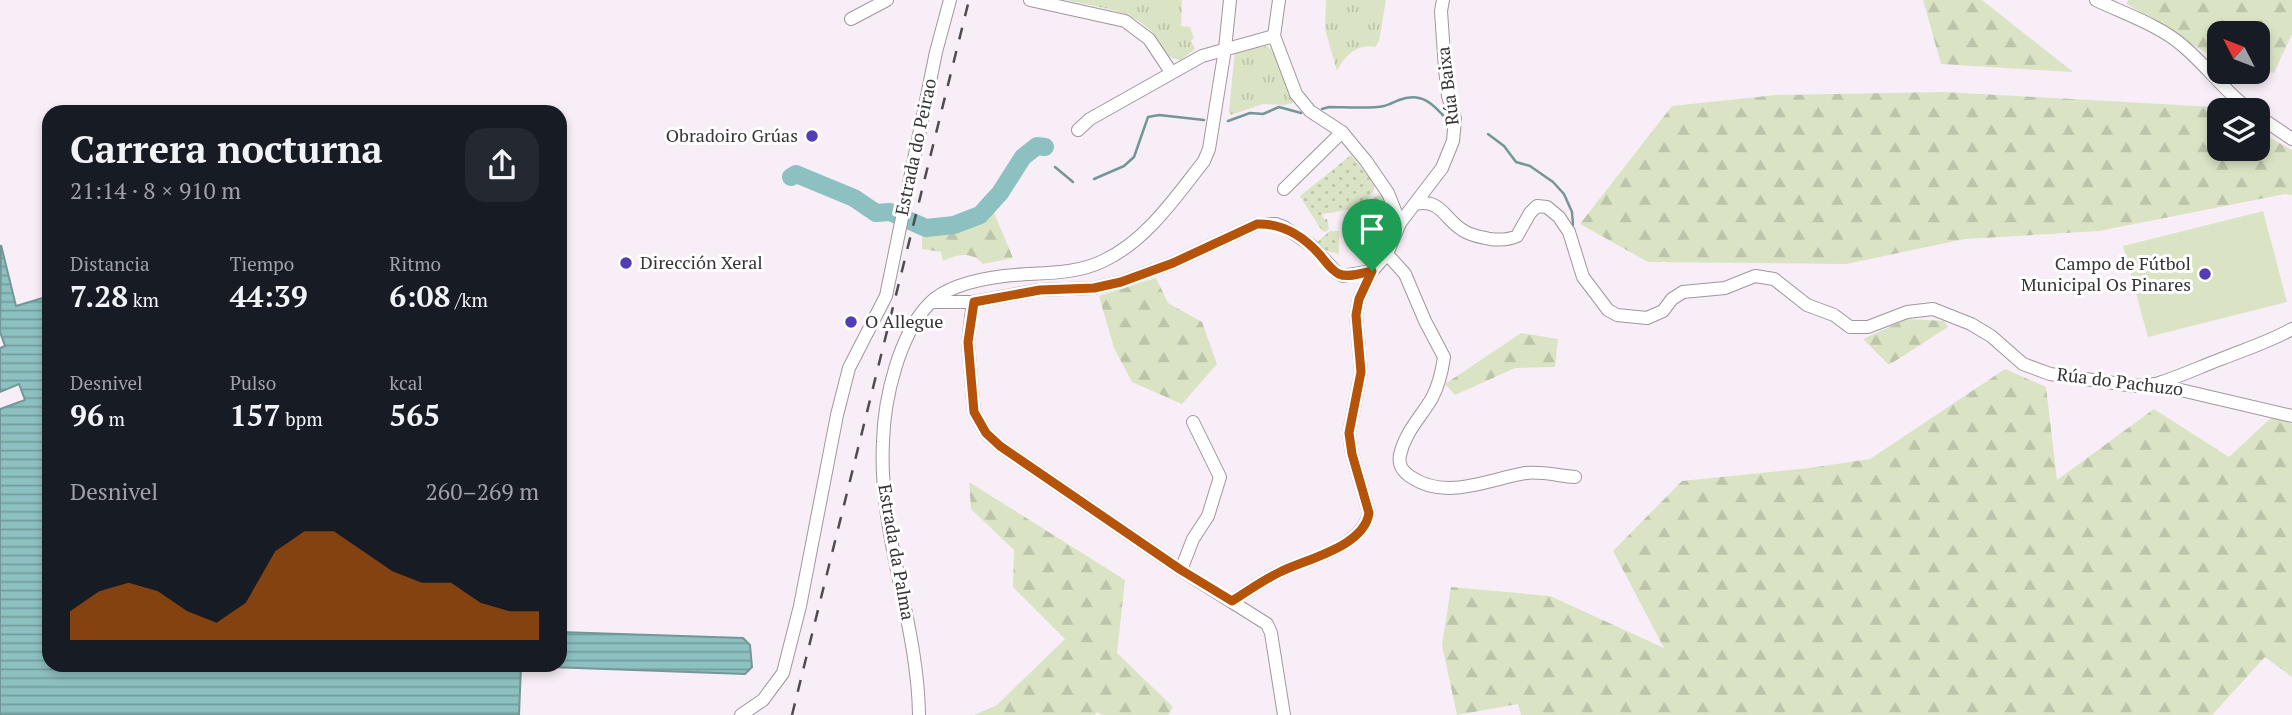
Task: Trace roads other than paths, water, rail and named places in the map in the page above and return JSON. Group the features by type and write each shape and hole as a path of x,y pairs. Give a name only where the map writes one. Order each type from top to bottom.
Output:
{"street":[{"path":"851,19 887,0"},
{"name":"Estrada do Peirao","path":"741,715 763,700 783,673 800,606 837,415 849,368 886,296 936,52 950,0"},
{"path":"1030,0 1125,21 1149,39 1171,72"},
{"name":"Estrada da Palma","path":"919,715 911,639 883,489 883,440 890,392 904,343 915,322 931,302 953,289 1004,276 1084,268 1125,250 1154,222 1204,161 1209,149 1230,0"},
{"path":"1279,0 1274,36 1296,94 1310,111 1342,132 1388,193 1400,223"},
{"name":"Rúa Baixa","path":"1232,601 1281,572 1325,555 1352,538 1368,520 1369,513 1352,454 1349,433 1361,372 1356,315 1359,299 1372,271 1387,254 1400,223 1442,168 1453,141 1455,119 1448,96 1445,69 1441,10 1443,0"},
{"path":"2096,0 2181,44 2234,98"},
{"path":"1077,130 1090,119 1202,57 1274,36"},
{"path":"2270,124 2292,139"},
{"path":"1284,190 1342,132"},
{"name":"Rúa do Pachuzo","path":"1415,204 1424,201 1437,205 1462,231 1476,237 1495,239 1517,236 1537,206 1547,207 1559,217 1569,232 1583,277 1608,310 1617,315 1647,318 1663,311 1672,299 1684,292 1716,289 1755,276 1774,279 1807,304 1834,315 1850,327 1868,327 1907,312 1922,308 1933,309 1971,324 1991,336 2023,364 2050,374 2135,386 2155,384 2292,416"},
{"path":"931,302 974,302 1040,290 1094,288 1121,282 1173,263 1257,224 1284,227 1312,246 1343,276 1372,271"},
{"path":"1387,254 1405,274 1444,357 1436,389 1415,421 1400,453 1399,464 1404,472 1427,486 1439,488 1506,479 1528,473 1575,477"},
{"path":"974,302 968,330 972,403 986,433 1000,446 1181,570 1267,624 1271,633 1284,715"},
{"path":"2155,384 2189,374 2220,359 2273,341 2292,329"},
{"path":"1181,570 1193,539 1208,516 1220,477 1193,422"}],"water":[{"path":"1,245 16,306 42,298 42,672 521,672 519,715 0,715 0,409 25,400 19,384 0,392 0,348 5,346 0,332"},
{"path":"567,632 743,638 750,645 752,667 745,674 567,668"}],"waterway":[{"path":"1322,109 1386,106 1415,97 1428,102 1449,122"},
{"path":"1228,121 1250,113 1263,114 1279,107 1301,113"},
{"path":"1094,179 1124,166 1134,157 1148,117 1159,115 1204,120"},
{"path":"1488,134 1504,146 1516,162 1530,166 1553,182 1564,194 1572,212 1573,225"},
{"path":"791,177 796,174 854,198 876,213 890,212 926,228 954,225 980,215 1000,193 1023,157 1037,146 1045,147"},
{"path":"1055,167 1073,182"}],"railway":[{"path":"792,715 969,0"}],"place":[{"name":"Obradoiro Grúas","path":"812,136"},
{"name":"Dirección Xeral","path":"626,263"},
{"name":"Campo de Fútbol Municipal Os Pinares","path":"2205,274"},
{"name":"O Allegue","path":"851,322"}]}
